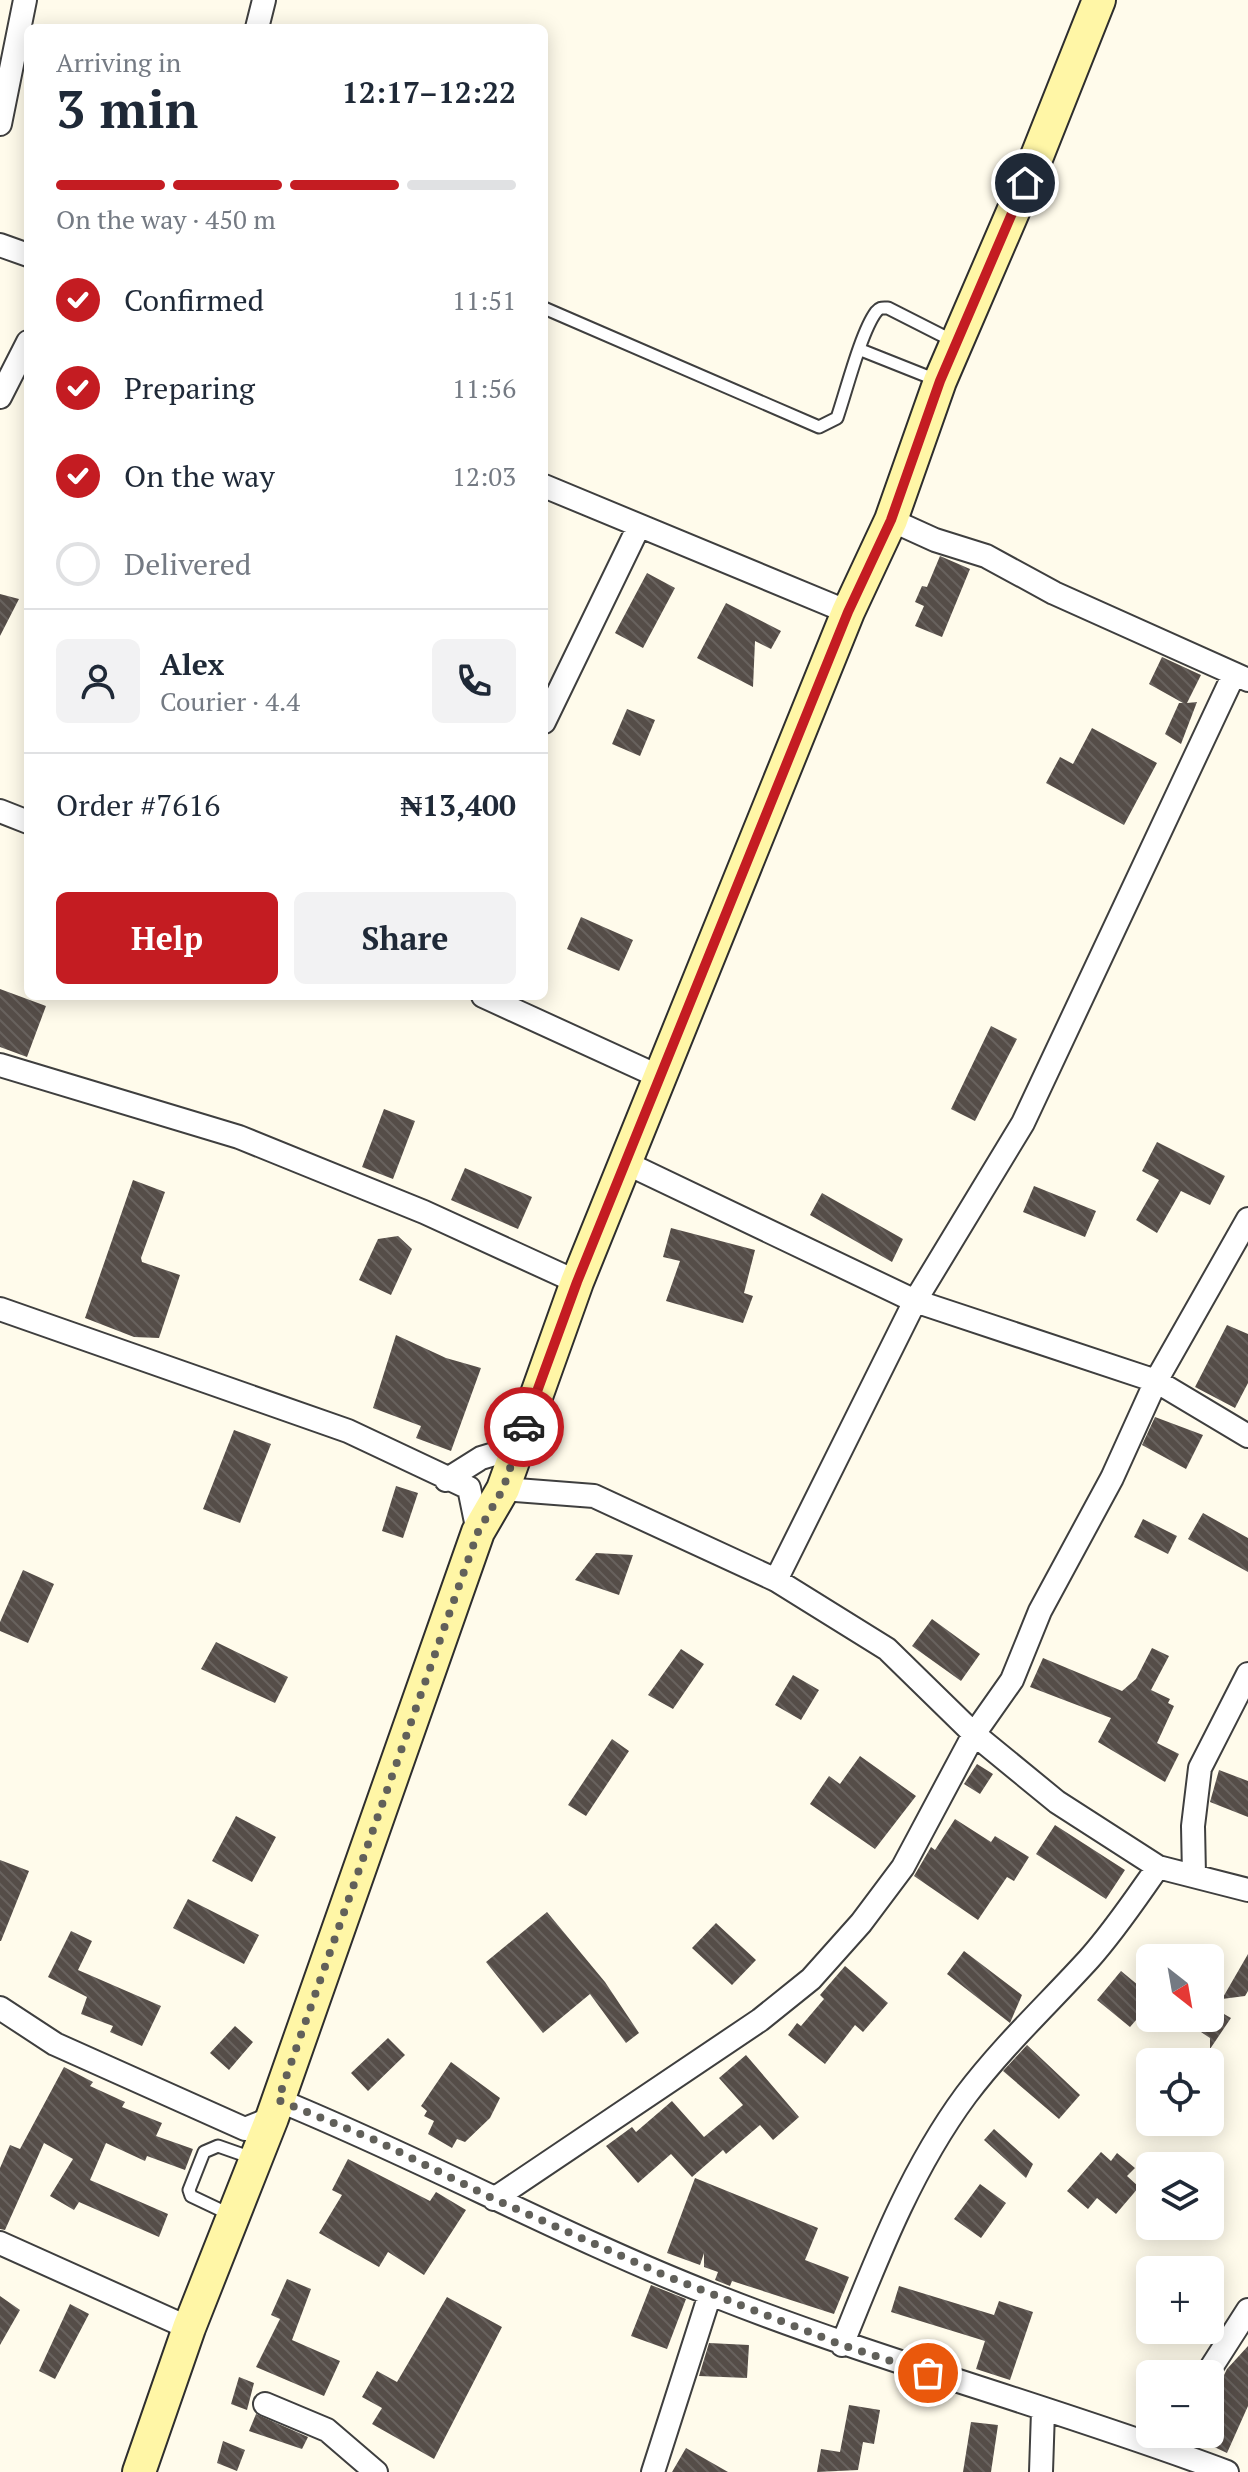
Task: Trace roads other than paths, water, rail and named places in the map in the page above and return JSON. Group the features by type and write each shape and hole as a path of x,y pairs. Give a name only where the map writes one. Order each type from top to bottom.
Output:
{"main road":[{"path":"139,2472 189,2328 275,2109 478,1532 503,1489 577,1282 848,612 891,520 940,381 1037,156 1099,0"}],"street":[{"path":"24,24 25,0"},
{"path":"258,24 264,0"},
{"path":"0,124 24,30"},
{"path":"0,245 24,254"},
{"path":"0,397 24,350"},
{"path":"548,488 848,612"},
{"path":"776,1580 915,1301 1023,1123 1241,677 1054,593 986,556 935,540 891,520"},
{"path":"548,714 639,526"},
{"path":"0,811 24,820"},
{"path":"492,1000 660,1077"},
{"path":"0,1065 239,1137 424,1212 577,1282"},
{"path":"626,1163 915,1301 1156,1381 1248,1436"},
{"path":"494,2199 760,2020 811,1979 861,1923 903,1867 974,1734 1012,1680 1040,1611 1112,1478 1156,1381 1248,1219"},
{"path":"0,1309 348,1431 446,1480 469,1488 478,1532"},
{"path":"446,1480 481,1458 517,1447"},
{"path":"503,1489 594,1496 776,1580 887,1649 974,1734 1057,1802 1158,1867 1248,1890"},
{"path":"1194,1875 1193,1826 1200,1768 1248,1674"},
{"path":"842,2345 893,2218 926,2156 967,2095 1044,2005 1090,1958 1142,1895 1158,1867"},
{"path":"0,2008 55,2044 245,2129 275,2109 375,2140 494,2199 710,2294 842,2345 1043,2411 1136,2434"},
{"path":"0,2243 189,2328"},
{"path":"653,2472 710,2294"},
{"path":"1216,2360 1248,2310"},
{"path":"265,2404 327,2430 376,2472"},
{"path":"1041,2472 1043,2411"},
{"path":"1179,2448 1227,2472"}],"lane":[{"path":"548,310 819,427 837,418 875,313 884,307 956,342"},
{"path":"861,350 940,381"},
{"path":"233,2216 191,2196 189,2190 194,2177 204,2152 211,2146 255,2160"}]}
